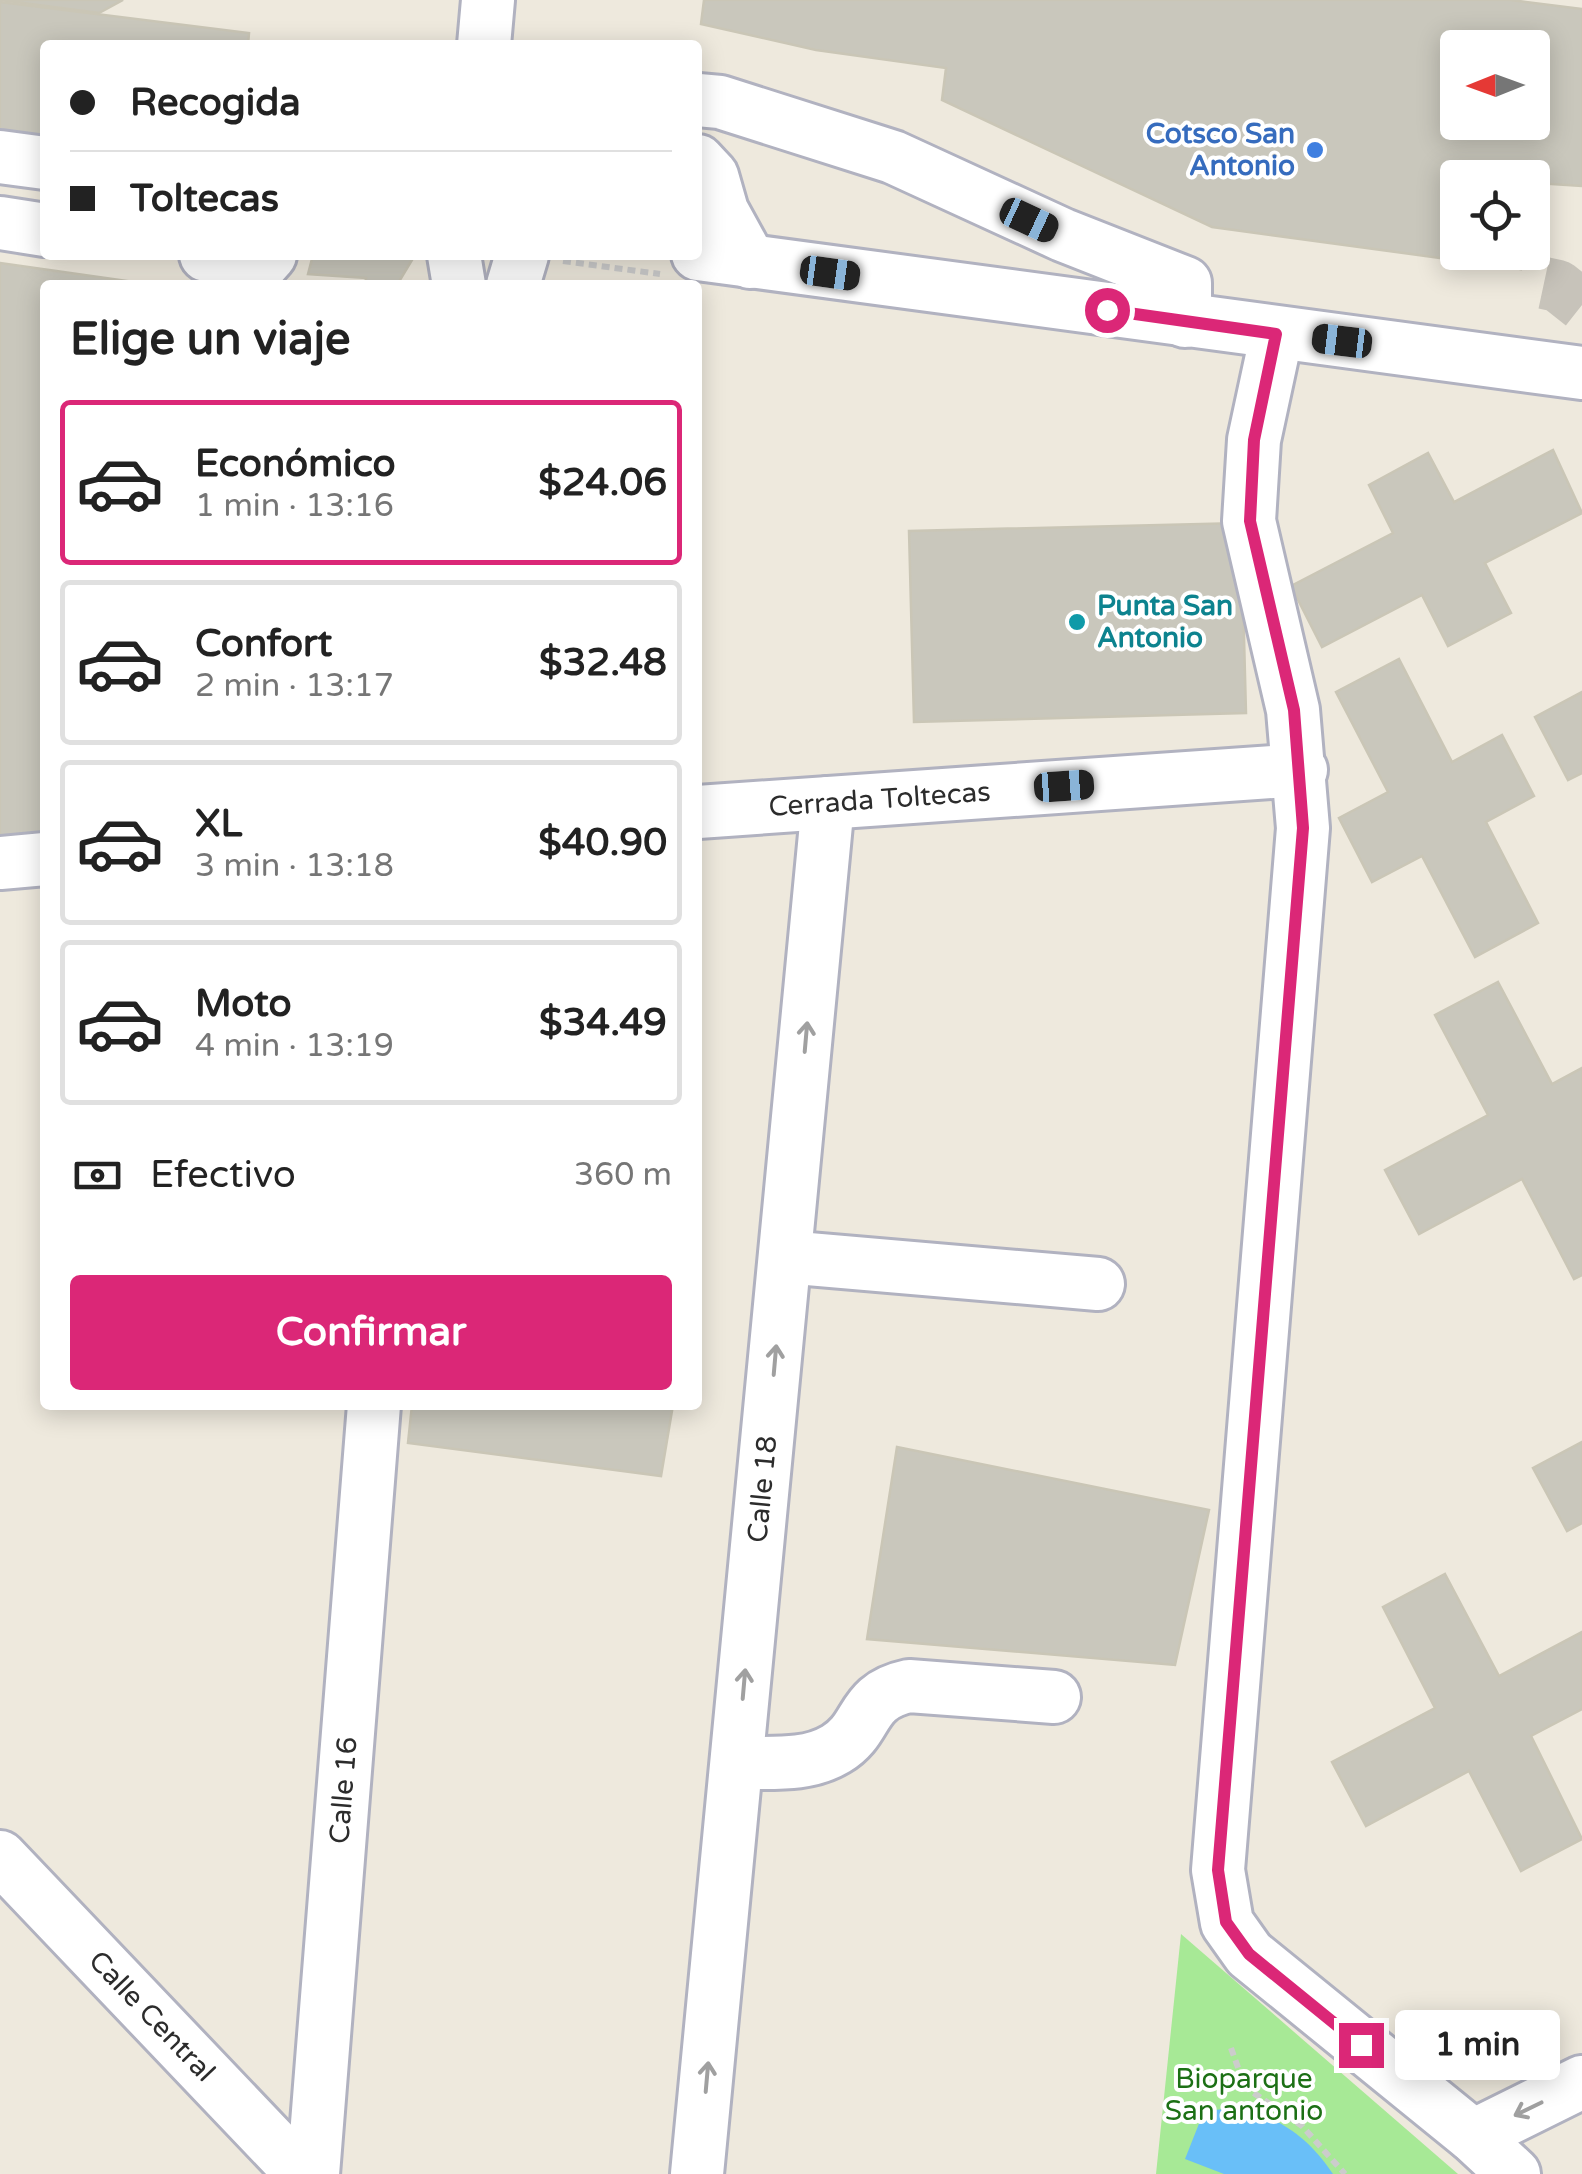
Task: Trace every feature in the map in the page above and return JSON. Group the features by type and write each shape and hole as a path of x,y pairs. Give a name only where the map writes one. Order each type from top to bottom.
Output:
{"street":[{"path":"484,40 488,0"},
{"path":"702,100 720,102 892,158 1063,235 1185,283 1185,321"},
{"path":"781,121 705,207 750,262 1582,373"},
{"path":"0,157 40,162"},
{"path":"0,224 40,229"},
{"path":"237,260 262,264 266,260"},
{"path":"1276,334 1245,439 1250,521 1294,710 1303,828 1218,1870 1226,1922 1249,1954 1473,2136 1514,2174"},
{"name":"Cerrada Toltecas","path":"702,812 1300,770"},
{"name":"Calle 18","path":"697,2174 828,803"},
{"path":"0,863 40,860"},
{"path":"785,1258 1098,1284"},
{"name":"Calle 16","path":"314,2174 374,1410"},
{"path":"736,1763 802,1762 836,1749 885,1691 909,1686 1054,1697"},
{"name":"Calle Central","path":"0,1857 302,2174"},
{"path":"1473,2136 1582,2082"}],"path":[{"path":"1231,2048 1245,2086 1302,2126 1345,2174"}],"green space":[{"name":"Bioparque San antonio","path":"1181,1934 1458,2174 1156,2174"}],"water":[{"path":"1246,2107 1295,2133 1333,2174 1224,2174 1185,2159 1204,2111"}],"building":[{"path":"0,0 123,0 99,13"},
{"name":"Cotsco San Antonio","path":"704,0 1511,0 1582,9 1582,186 1550,184 1550,160 1440,160 1440,258 1212,227 942,100 946,68 816,50 701,24"},
{"path":"0,2 249,33 248,40 40,40 40,136 0,130"},
{"path":"312,260 412,260 400,280 308,274"},
{"path":"0,263 120,280 40,280 40,836 0,840"},
{"path":"1553,450 1582,513 1485,563 1511,613 1448,646 1422,595 1322,647 1291,586 1393,533 1369,485 1428,453 1454,502"},
{"name":"Punta San Antonio","path":"1241,523 1246,713 914,722 909,531"},
{"path":"1399,659 1452,762 1502,735 1534,796 1486,822 1538,923 1475,957 1422,856 1372,882 1339,818 1388,792 1336,692"},
{"path":"1582,692 1582,773 1568,780 1535,717"},
{"path":"1498,982 1552,1084 1582,1068 1582,1275 1574,1279 1522,1179 1419,1234 1385,1170 1488,1115 1435,1015"},
{"path":"411,1410 672,1410 661,1476 408,1443"},
{"path":"1582,1442 1582,1523 1567,1531 1533,1468"},
{"path":"897,1447 1209,1510 1175,1665 867,1639"},
{"path":"1445,1574 1499,1676 1582,1632 1582,1709 1531,1736 1582,1839 1521,1871 1469,1771 1366,1826 1332,1762 1435,1708 1383,1607"}],"tunnel":[{"path":"1544,283 1558,286 1582,305"}],"place":[{"name":"Cotsco San Antonio","path":"1315,150"},
{"name":"Punta San Antonio","path":"1077,622"}],"route":[{"path":"1107,310 1276,334 1268,356 1248,493 1254,548 1294,710 1303,828 1218,1870 1226,1922 1249,1954 1361,2045"}]}
